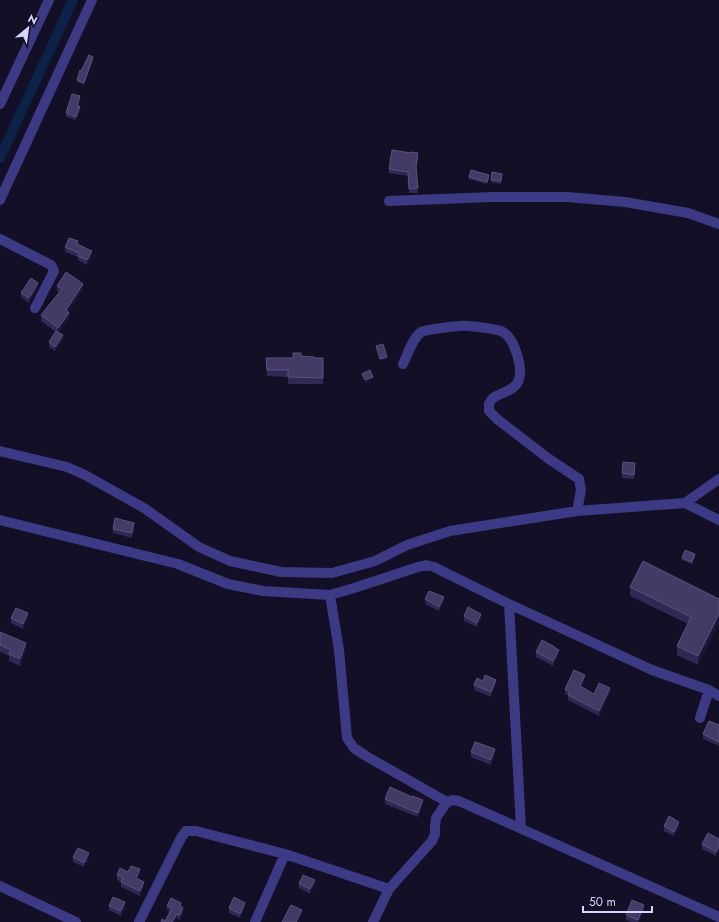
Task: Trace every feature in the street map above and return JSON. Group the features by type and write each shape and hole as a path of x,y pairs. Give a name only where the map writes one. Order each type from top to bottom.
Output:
{"street":[{"path":"0,104 49,0"},
{"path":"0,200 92,0"},
{"path":"389,201 567,196 626,202 688,213 719,224"},
{"path":"0,239 51,265 53,268 54,271 35,308"},
{"path":"403,364 416,338 422,331 460,326 504,332 510,339 517,354 520,373 518,382 513,388 493,398 488,404 489,411 497,419 543,454 579,479 581,490 577,511"},
{"path":"0,451 67,467 85,475 144,508 199,547 230,561 281,572 332,573 375,562 407,545 450,531 577,511 685,503 719,520"},
{"path":"685,503 719,479"},
{"path":"0,520 178,564 228,584 263,591 330,594 426,565 434,567 509,604 652,670 709,690 719,696"},
{"path":"330,594 339,650 347,738 354,748 366,756 447,802"},
{"path":"509,604 521,828"},
{"path":"700,718 709,690"},
{"path":"373,922 389,889 432,841 435,834 436,818 447,802 453,800 459,801 521,828 719,917"},
{"path":"139,922 181,838 186,831 196,831 285,854 389,889"},
{"path":"255,922 285,854"},
{"path":"0,886 76,922"}],"building":[{"path":"89,55 93,57 84,83 77,80 80,70 81,71"},
{"path":"72,94 80,96 77,106 80,106 76,117 66,113"},
{"path":"392,150 418,153 416,166 418,188 409,189 408,172 389,169"},
{"path":"471,170 489,175 487,182 469,177"},
{"path":"492,172 502,174 501,181 491,180"},
{"path":"69,238 78,241 77,244 92,251 87,260 78,256 79,253 65,247"},
{"path":"66,272 83,284 66,310 69,313 58,328 41,315 62,289 57,286"},
{"path":"31,278 38,283 29,298 21,293"},
{"path":"56,331 63,335 55,347 49,342"},
{"path":"383,344 387,357 380,359 376,346"},
{"path":"293,353 301,353 301,356 323,358 323,378 288,377 288,370 267,370 266,358 293,358"},
{"path":"370,370 373,377 365,380 362,374"},
{"path":"623,462 635,463 634,475 622,473"},
{"path":"115,518 134,523 132,533 113,529"},
{"path":"685,550 695,554 692,562 682,558"},
{"path":"643,561 719,599 719,614 698,656 677,646 691,617 630,587"},
{"path":"429,591 444,597 439,607 425,599"},
{"path":"468,607 481,614 477,623 464,616"},
{"path":"16,608 28,613 23,624 11,618"},
{"path":"0,632 26,643 20,659 9,654 11,650 0,645"},
{"path":"542,640 559,650 553,661 536,652"},
{"path":"574,670 585,675 580,686 594,694 599,683 610,688 599,711 568,695 570,692 565,689"},
{"path":"485,675 496,680 491,692 474,685 477,678 483,681"},
{"path":"709,721 719,725 719,742 703,734"},
{"path":"475,742 495,749 491,760 471,752"},
{"path":"390,787 412,797 423,800 418,813 385,799"},
{"path":"669,816 679,822 674,832 664,826"},
{"path":"708,833 719,839 719,846 716,852 702,844"},
{"path":"78,848 89,853 84,863 73,857"},
{"path":"131,866 140,869 136,878 144,882 140,891 121,882 123,878 117,875 120,868 128,872"},
{"path":"303,875 315,880 310,889 299,884"},
{"path":"113,897 125,902 121,911 109,906"},
{"path":"234,897 245,903 240,914 229,908"},
{"path":"171,898 181,903 180,906 183,908 180,915 177,914 172,922 161,922 162,919 165,921 172,908 167,906"},
{"path":"632,900 644,905 638,920 626,915"},
{"path":"291,905 302,910 296,922 282,922"}],"waterway":[{"path":"0,158 73,0"}]}
